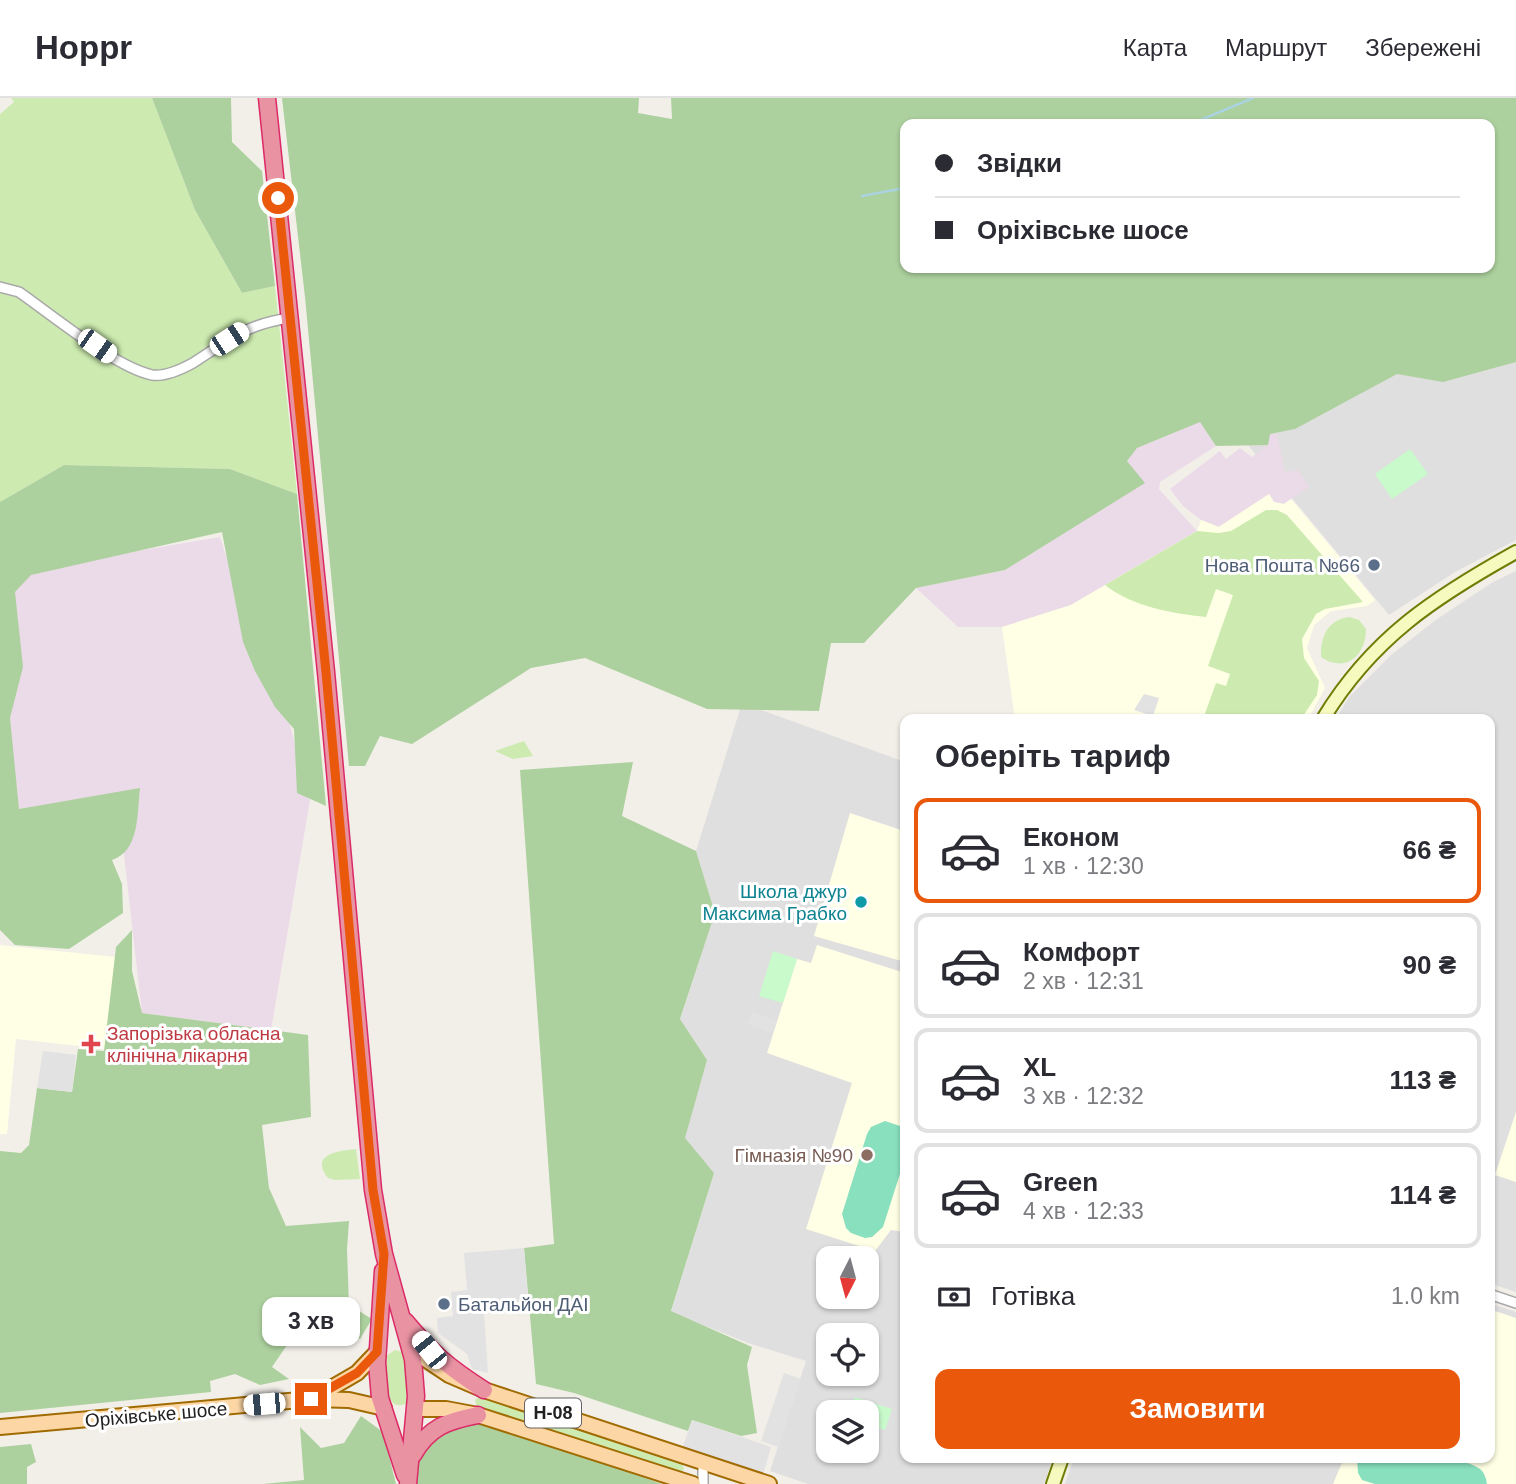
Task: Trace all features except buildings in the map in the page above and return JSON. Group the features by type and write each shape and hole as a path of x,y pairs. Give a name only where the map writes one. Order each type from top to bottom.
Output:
{"highway":[{"path":"267,98 325,659 373,1190 384,1254 413,1359 415,1409 408,1484"},
{"path":"384,1254 377,1352 380,1398 408,1484"},
{"path":"399,1314 429,1350 450,1369 484,1390"},
{"path":"377,1352 393,1343 410,1349"},
{"name":"Н-08","path":"384,1408 400,1412 415,1409"},
{"path":"410,1461 419,1444 433,1430 450,1421 478,1415"}],"main road":[{"name":"Н-08","path":"410,1349 449,1375 484,1390 769,1484"},
{"name":"Оріхівське шосе","path":"311,1399 357,1373 377,1352"},
{"name":"Оріхівське шосе","path":"0,1427 311,1399 349,1400 384,1408"},
{"name":"Н-08","path":"415,1409 446,1409 478,1415 693,1484"}],"street":[{"path":"0,287 19,292 116,359 155,376 172,373 189,365 246,329 265,321 290,318"},
{"path":"1326,714 1340,690 1388,636 1458,584 1516,552"},
{"path":"1495,1296 1516,1303"},
{"path":"702,1484 703,1462"},
{"path":"1054,1484 1060,1463"}],"shaded area":[{"path":"1516,322 1516,540 1455,572 1389,615 1233,427"},
{"path":"1200,421 1216,446 1160,482 1159,489 1197,531 1071,605 1002,627 958,627 916,588 1005,570 1144,483 1126,461 1137,448"},
{"path":"1269,434 1277,434 1285,472 1298,470 1309,487 1284,504 1274,502 1268,495 1218,527 1201,520 1183,506 1170,489 1220,451 1226,459 1240,448 1252,457 1268,445"},
{"path":"1269,494 1274,502 1284,504 1291,499 1375,600 1367,606 1331,611 1314,625 1307,648 1325,688 1311,714 1014,714 1002,627 1071,605 1197,531 1201,520 1219,527"},
{"path":"220,537 258,656 277,676 310,800 271,1030 142,1013 119,811 8,816 0,737 0,574"},
{"path":"1516,571 1516,1292 1495,1285 1495,714 1339,714 1349,697 1391,655 1437,619 1493,582"},
{"path":"1144,694 1159,698 1154,714 1134,710"},
{"path":"742,703 900,760 900,1463 1051,1463 1044,1484 808,1484 770,1471 806,1361 748,1343 671,1312 714,1173 684,1139 707,1060 680,1020 715,913 696,851"},
{"path":"850,813 900,830 900,961 814,936"},
{"name":"Запорізька обласна клінічна лікарня","path":"0,945 125,958 116,1050 16,1039 7,1134 0,1134"},
{"name":"Гімназія №90","path":"817,945 900,971 900,1231 891,1230 879,1246 859,1246 806,1229 852,1083 767,1053 797,959 811,963"},
{"path":"752,1012 777,1021 772,1033 747,1024"},
{"path":"43,1051 76,1055 72,1092 37,1088"},
{"path":"1516,1112 1516,1182 1495,1175"},
{"path":"524,1248 529,1310 484,1314 488,1373 472,1369 467,1354 438,1333 437,1318 453,1316 451,1292 467,1290 464,1253"},
{"path":"1495,1305 1516,1312 1516,1484 1065,1484 1072,1463 1495,1463"},
{"path":"1495,1311 1516,1318 1516,1484 1333,1484 1342,1463 1495,1463"},
{"path":"784,1373 801,1379 778,1447 761,1441"},
{"path":"692,1420 771,1447 763,1475 682,1449"}],"green space":[{"path":"11,98 152,98 195,210 242,293 275,286 297,494 230,469 64,465 0,502 0,114 14,102"},
{"path":"152,98 231,98 232,142 262,171 275,286 242,293 195,210"},
{"path":"282,98 639,98 638,113 672,119 671,98 1516,98 1516,362 1443,382 1397,374 1295,429 1270,434 1268,445 1216,446 1200,422 1137,448 1127,461 1145,483 1005,570 916,588 864,643 831,643 819,711 707,709 585,658 531,668 412,744 380,736 365,766 349,766 305,297"},
{"path":"1410,449 1428,474 1392,499 1375,474"},
{"path":"64,465 230,469 297,494 326,806 297,793 294,729 275,707 243,642 222,532 31,575 15,592 23,667 10,718 19,809 140,788 132,840 121,855 112,860 122,884 123,913 69,949 15,945 0,930 0,502"},
{"path":"1266,510 1277,510 1287,515 1363,602 1325,609 1316,614 1302,639 1304,658 1319,681 1317,695 1304,714 1205,714 1216,683 1226,686 1230,674 1208,666 1233,595 1216,589 1206,617 1140,604 1105,585 1197,531 1231,531"},
{"path":"1350,617 1359,620 1366,629 1358,654 1353,659 1339,663 1321,657 1327,630 1336,621"},
{"path":"524,741 533,756 513,759 495,751"},
{"path":"633,762 622,816 696,851 715,913 680,1019 707,1060 685,1138 714,1173 671,1311 752,1347 747,1365 757,1433 741,1436 692,1420 688,1431 574,1393 536,1384 524,1248 554,1244 520,770"},
{"path":"132,930 132,971 142,1013 308,1035 311,1117 262,1125 269,1188 286,1226 349,1221 349,1305 372,1319 360,1339 306,1304 302,1323 272,1367 289,1379 260,1385 235,1374 210,1381 211,1392 0,1413 0,1151 21,1153 29,1145 37,1088 72,1092 78,1049 104,1051 116,947"},
{"path":"773,951 797,959 783,1003 759,996"},
{"path":"885,1121 900,1126 900,1174 883,1227 872,1237 865,1238 846,1228 842,1214 871,1127"},
{"path":"356,1149 360,1179 328,1178 323,1170 324,1158 335,1152"},
{"path":"395,1350 406,1353 409,1402 401,1405 390,1400 386,1385 384,1361 386,1356"},
{"path":"480,1396 681,1461 684,1469 681,1473 675,1473 485,1410 477,1407 475,1400"},
{"path":"879,1405 892,1409 885,1430 879,1428"},
{"path":"361,1416 383,1432 396,1484 263,1484 304,1480 300,1427 321,1448 344,1443"},
{"path":"482,1421 662,1484 417,1484 419,1454 431,1435 448,1427"},
{"path":"31,1444 36,1462 27,1467 27,1484 0,1484 0,1447"},
{"path":"1357,1463 1469,1463 1480,1469 1487,1484 1375,1484 1362,1480"}],"waterway":[{"path":"1203,119 1253,98"},
{"path":"862,196 900,189"}],"place":[{"name":"Нова Пошта №66","path":"1374,565"},
{"name":"Школа джур Максима Грабко","path":"861,902"},
{"name":"Запорізька обласна клінічна лікарня","path":"91,1044"},
{"name":"Гімназія №90","path":"867,1155"},
{"name":"Батальйон ДАI","path":"444,1304"}],"route":[{"path":"278,198 326,672 373,1190 384,1254 377,1352 346,1381 311,1399"}]}
